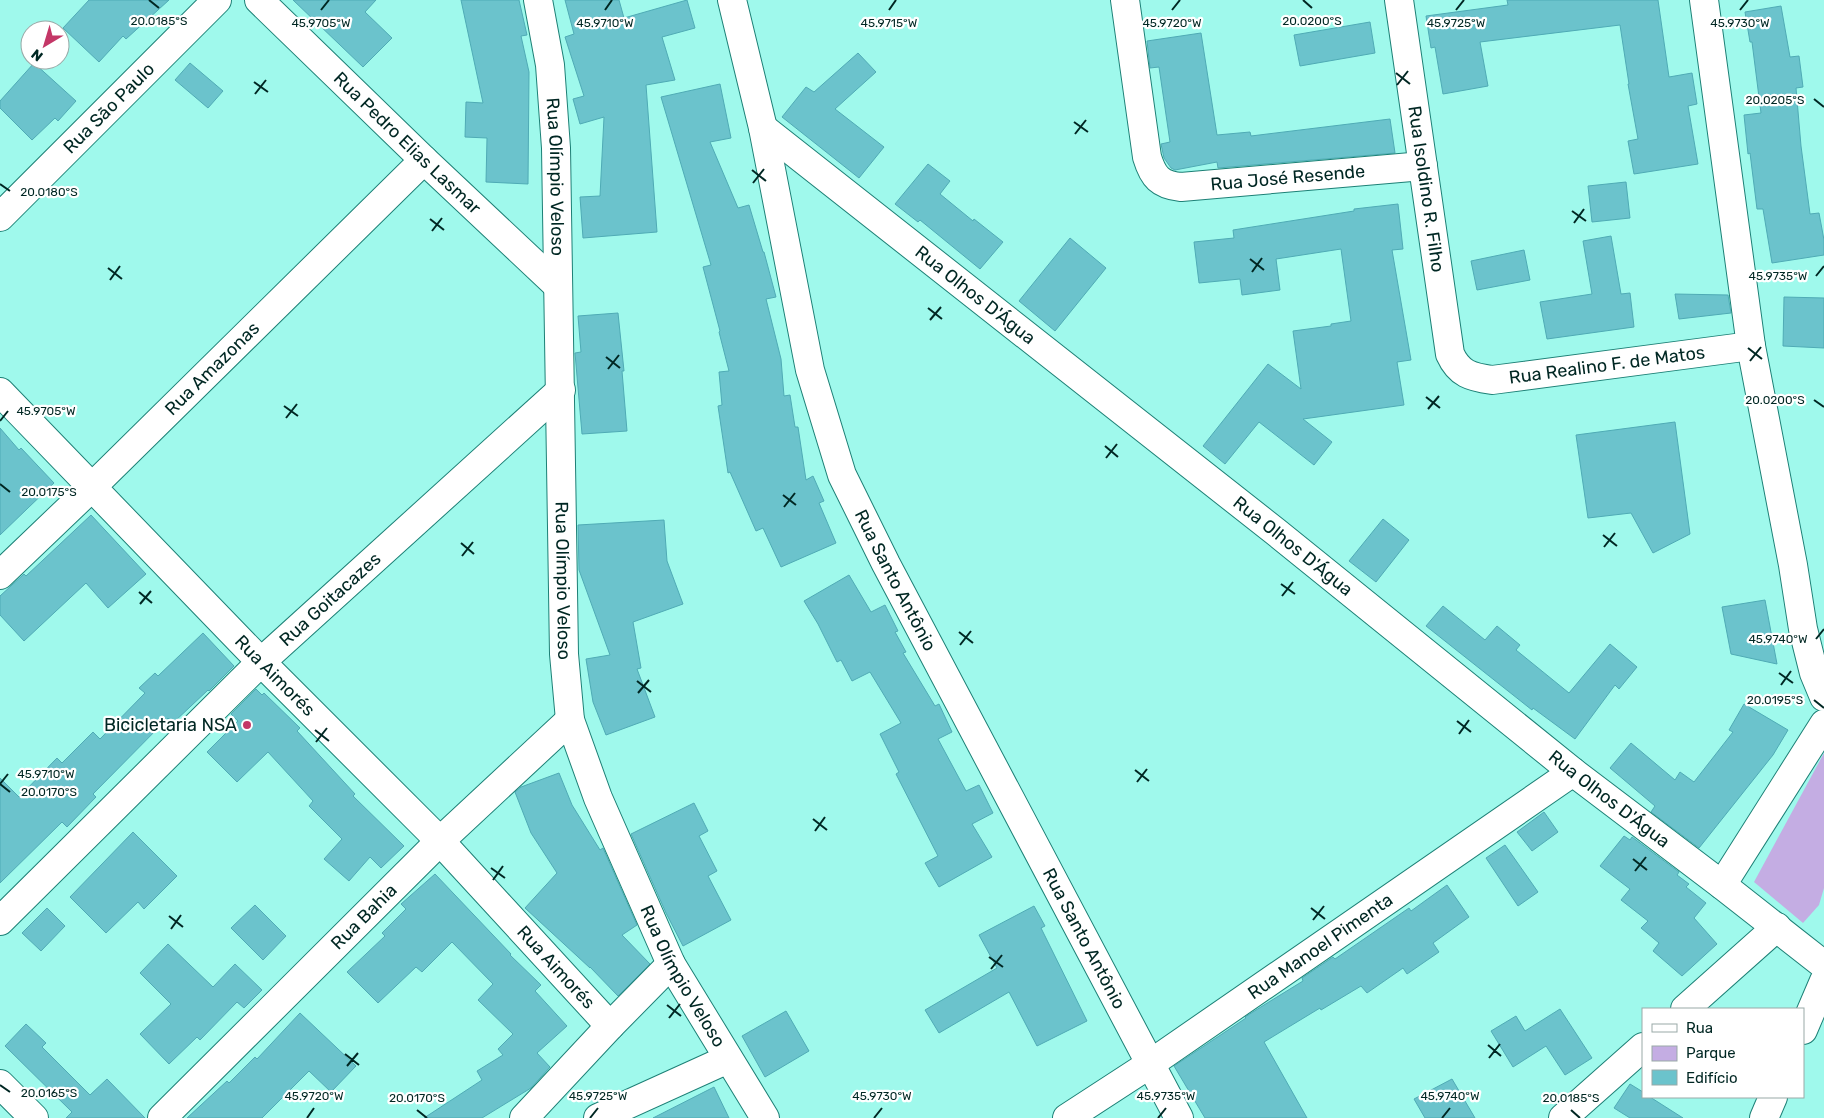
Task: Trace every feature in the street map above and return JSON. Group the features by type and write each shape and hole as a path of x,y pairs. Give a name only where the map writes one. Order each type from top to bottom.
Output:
{"street":[{"name":"Rua São Paulo","path":"0,218 217,0"},
{"name":"Rua Pedro Elias Lasmar","path":"259,0 424,160 558,286"},
{"name":"Rua Olímpio Veloso","path":"538,0 550,65 554,130 561,390 564,654 570,720 598,798 671,964 765,1118"},
{"name":"Rua Santo Antônio","path":"732,0 762,128 810,370 842,475 886,564 1178,1118"},
{"name":"Rua José Resende","path":"1125,0 1147,157 1150,168 1156,178 1168,186 1181,188 1422,166"},
{"name":"Rua Isoldino R. Filho","path":"1399,0 1450,354 1455,366 1464,373"},
{"path":"1704,0 1751,346 1793,565 1803,629 1814,673 1824,697"},
{"name":"Rua Olhos D'Água","path":"762,128 1276,532 1573,772 1824,965"},
{"name":"Rua Amazonas","path":"0,575 424,160"},
{"name":"Rua Realino F. de Matos","path":"1464,373 1492,380 1751,346"},
{"name":"Rua Goitacazes","path":"0,921 261,662 561,390"},
{"name":"Rua Aimorés","path":"0,392 261,662 440,841 610,1026"},
{"name":"Rua Bahia","path":"162,1118 440,841 570,720"},
{"path":"1722,885 1824,724"},
{"name":"Rua Manoel Pimenta","path":"1066,1118 1150,1064 1573,772"},
{"path":"1686,1008 1777,927"},
{"path":"524,1118 671,964"},
{"path":"1804,1028 1824,981"},
{"path":"1563,1118 1642,1048"},
{"path":"598,1118 728,1059"},
{"path":"0,1084 34,1118"},
{"path":"1764,1118 1773,1098"}],"green space":[{"path":"1824,753 1824,888 1819,905 1803,923 1754,882"}],"building":[{"path":"89,0 169,0 126,39 123,36 99,62 70,35 70,20"},
{"path":"293,0 376,0 365,12 392,38 363,67"},
{"path":"461,0 519,0 527,35 521,36 529,72 528,184 486,182 487,138 465,137 466,102 483,103"},
{"path":"565,0 619,0 624,18 687,0 695,28 662,37 675,80 646,85 657,232 583,238 580,197 600,196 604,117 580,124 573,99 584,96 565,37 574,34"},
{"path":"1507,0 1658,0 1669,77 1692,73 1697,104 1688,106 1698,164 1634,174 1628,141 1638,139 1620,25 1480,42 1488,86 1443,94 1435,47 1431,48 1426,16 1508,5"},
{"path":"1781,6 1790,57 1799,56 1803,87 1796,88 1801,146 1810,214 1819,213 1824,240 1824,255 1772,263 1763,209 1757,209 1750,153 1748,154 1744,115 1761,113 1752,42 1750,42 1745,12"},
{"path":"1370,22 1375,53 1300,66 1294,35"},
{"path":"1201,33 1217,135 1250,132 1251,136 1390,119 1395,153 1218,168 1217,162 1175,170 1171,168 1164,158 1161,144 1170,142 1159,67 1150,68 1147,41"},
{"path":"858,53 876,72 835,109 884,147 859,178 782,117 806,87 814,92"},
{"path":"190,63 223,91 208,108 175,80"},
{"path":"28,70 42,70 76,101 58,121 55,118 32,140 0,108 0,101"},
{"path":"720,84 731,138 710,142 738,208 749,205 764,252 776,297 766,299 781,359 784,396 790,395 795,427 798,427 806,480 813,476 824,501 819,503 836,543 781,567 763,528 756,531 730,472 728,473 718,406 722,405 719,372 729,371 703,267 711,265 661,97"},
{"path":"928,164 950,181 940,194 1003,242 980,269 920,220 918,222 895,204"},
{"path":"1626,182 1630,218 1592,222 1588,186"},
{"path":"1398,204 1403,249 1392,250 1411,360 1397,362 1404,405 1303,419 1332,442 1314,465 1259,422 1225,464 1203,446 1268,364 1301,389 1293,331 1331,326 1331,324 1351,321 1341,249 1276,259 1280,290 1242,295 1240,279 1199,283 1194,242 1234,238 1233,230 1354,211 1354,209"},
{"path":"1611,236 1621,294 1630,293 1634,327 1547,339 1540,302 1592,294 1583,241"},
{"path":"1070,238 1106,268 1055,331 1019,301"},
{"path":"1524,250 1530,280 1477,290 1471,261"},
{"path":"1675,294 1728,295 1731,313 1679,319"},
{"path":"1784,297 1824,298 1824,348 1783,346"},
{"path":"618,313 624,371 622,371 627,431 582,434 575,353 581,352 578,316"},
{"path":"1675,422 1690,534 1653,553 1631,513 1588,518 1576,435"},
{"path":"0,428 19,450 21,448 54,483 0,535"},
{"path":"91,515 146,574 108,608 86,583 24,641 0,615 0,596 24,574 26,576"},
{"path":"1383,519 1409,540 1376,582 1349,561"},
{"path":"664,520 667,561 683,604 633,622 641,668 637,669 655,717 606,735 593,702 586,659 610,655 579,570 578,525"},
{"path":"849,575 871,612 885,605 898,631 895,632 906,652 903,653 935,706 939,704 952,732 938,739 966,791 979,785 993,813 972,824 992,857 939,887 925,863 938,856 896,774 899,772 880,734 901,723 870,672 852,681 841,660 837,662 804,601"},
{"path":"1765,600 1777,664 1731,654 1722,607"},
{"path":"1443,606 1485,640 1497,626 1520,645 1516,650 1569,693 1610,644 1637,667 1619,689 1615,685 1575,739 1533,708 1532,710 1426,626"},
{"path":"203,633 234,666 173,723 168,718 93,794 96,797 67,827 62,822 0,883 0,778 19,797 57,758 62,763 93,732 100,739 145,693 139,688 155,673 158,676"},
{"path":"256,689 262,695 264,693 300,728 297,731 355,794 353,796 404,846 381,868 370,857 349,881 324,859 342,839 309,806 313,801 268,752 237,782 207,752 238,721 231,714"},
{"path":"1744,704 1788,730 1773,755 1699,848 1651,812 1655,806 1610,768 1631,743 1675,780 1680,772 1694,782 1733,732 1729,730"},
{"path":"559,773 572,805 600,850 603,848 637,925 622,935 650,964 618,996 590,967 525,908 557,873 531,833 515,792 521,787"},
{"path":"694,803 708,831 699,836 717,871 708,876 731,920 683,946 666,913 631,834"},
{"path":"1544,812 1558,832 1532,851 1517,832"},
{"path":"133,832 177,876 144,909 138,902 106,933 70,897"},
{"path":"1624,836 1630,840 1632,837 1679,872 1677,875 1689,884 1686,887 1706,903 1694,918 1717,944 1682,976 1653,951 1659,943 1641,928 1648,921 1621,900 1630,889 1600,866"},
{"path":"1505,845 1538,892 1518,906 1486,858"},
{"path":"435,874 510,955 541,985 535,991 567,1026 537,1053 550,1067 531,1088 482,1118 424,1118 482,1080 477,1071 503,1055 498,1049 513,1034 478,1000 493,984 452,942 422,972 416,967 378,1003 347,972 385,936 382,933 406,909 401,904"},
{"path":"1447,885 1469,917 1433,943 1439,952 1407,974 1403,968 1367,993 1361,986 1264,1042 1307,1118 1205,1118 1174,1066 1245,1017 1303,981 1302,978 1333,957 1335,959 1409,908 1411,911"},
{"path":"255,905 286,936 263,960 231,928"},
{"path":"1034,906 1045,926 1041,928 1087,1021 1037,1046 1009,992 939,1033 925,1010 997,968 979,935"},
{"path":"47,908 65,926 41,951 22,933"},
{"path":"168,944 213,987 235,964 262,990 244,1008 237,1002 200,1040 197,1037 169,1064 140,1034 171,1004 140,973"},
{"path":"1560,1009 1592,1058 1565,1075 1546,1046 1513,1067 1491,1031 1516,1016 1525,1031"},
{"path":"786,1011 809,1051 765,1077 742,1036"},
{"path":"300,1013 356,1066 331,1092 309,1071 262,1118 187,1118 227,1081 229,1083 255,1057 257,1059"},
{"path":"26,1024 46,1043 42,1047 90,1095 107,1079 145,1118 66,1118 72,1112 5,1046"},
{"path":"1452,1079 1475,1118 1425,1118 1414,1099"},
{"path":"1630,1084 1642,1091 1642,1098 1652,1098 1683,1118 1630,1118 1614,1108"},
{"path":"714,1087 729,1118 653,1118"}],"place":[{"name":"Bicicletaria NSA","path":"247,725"}]}
